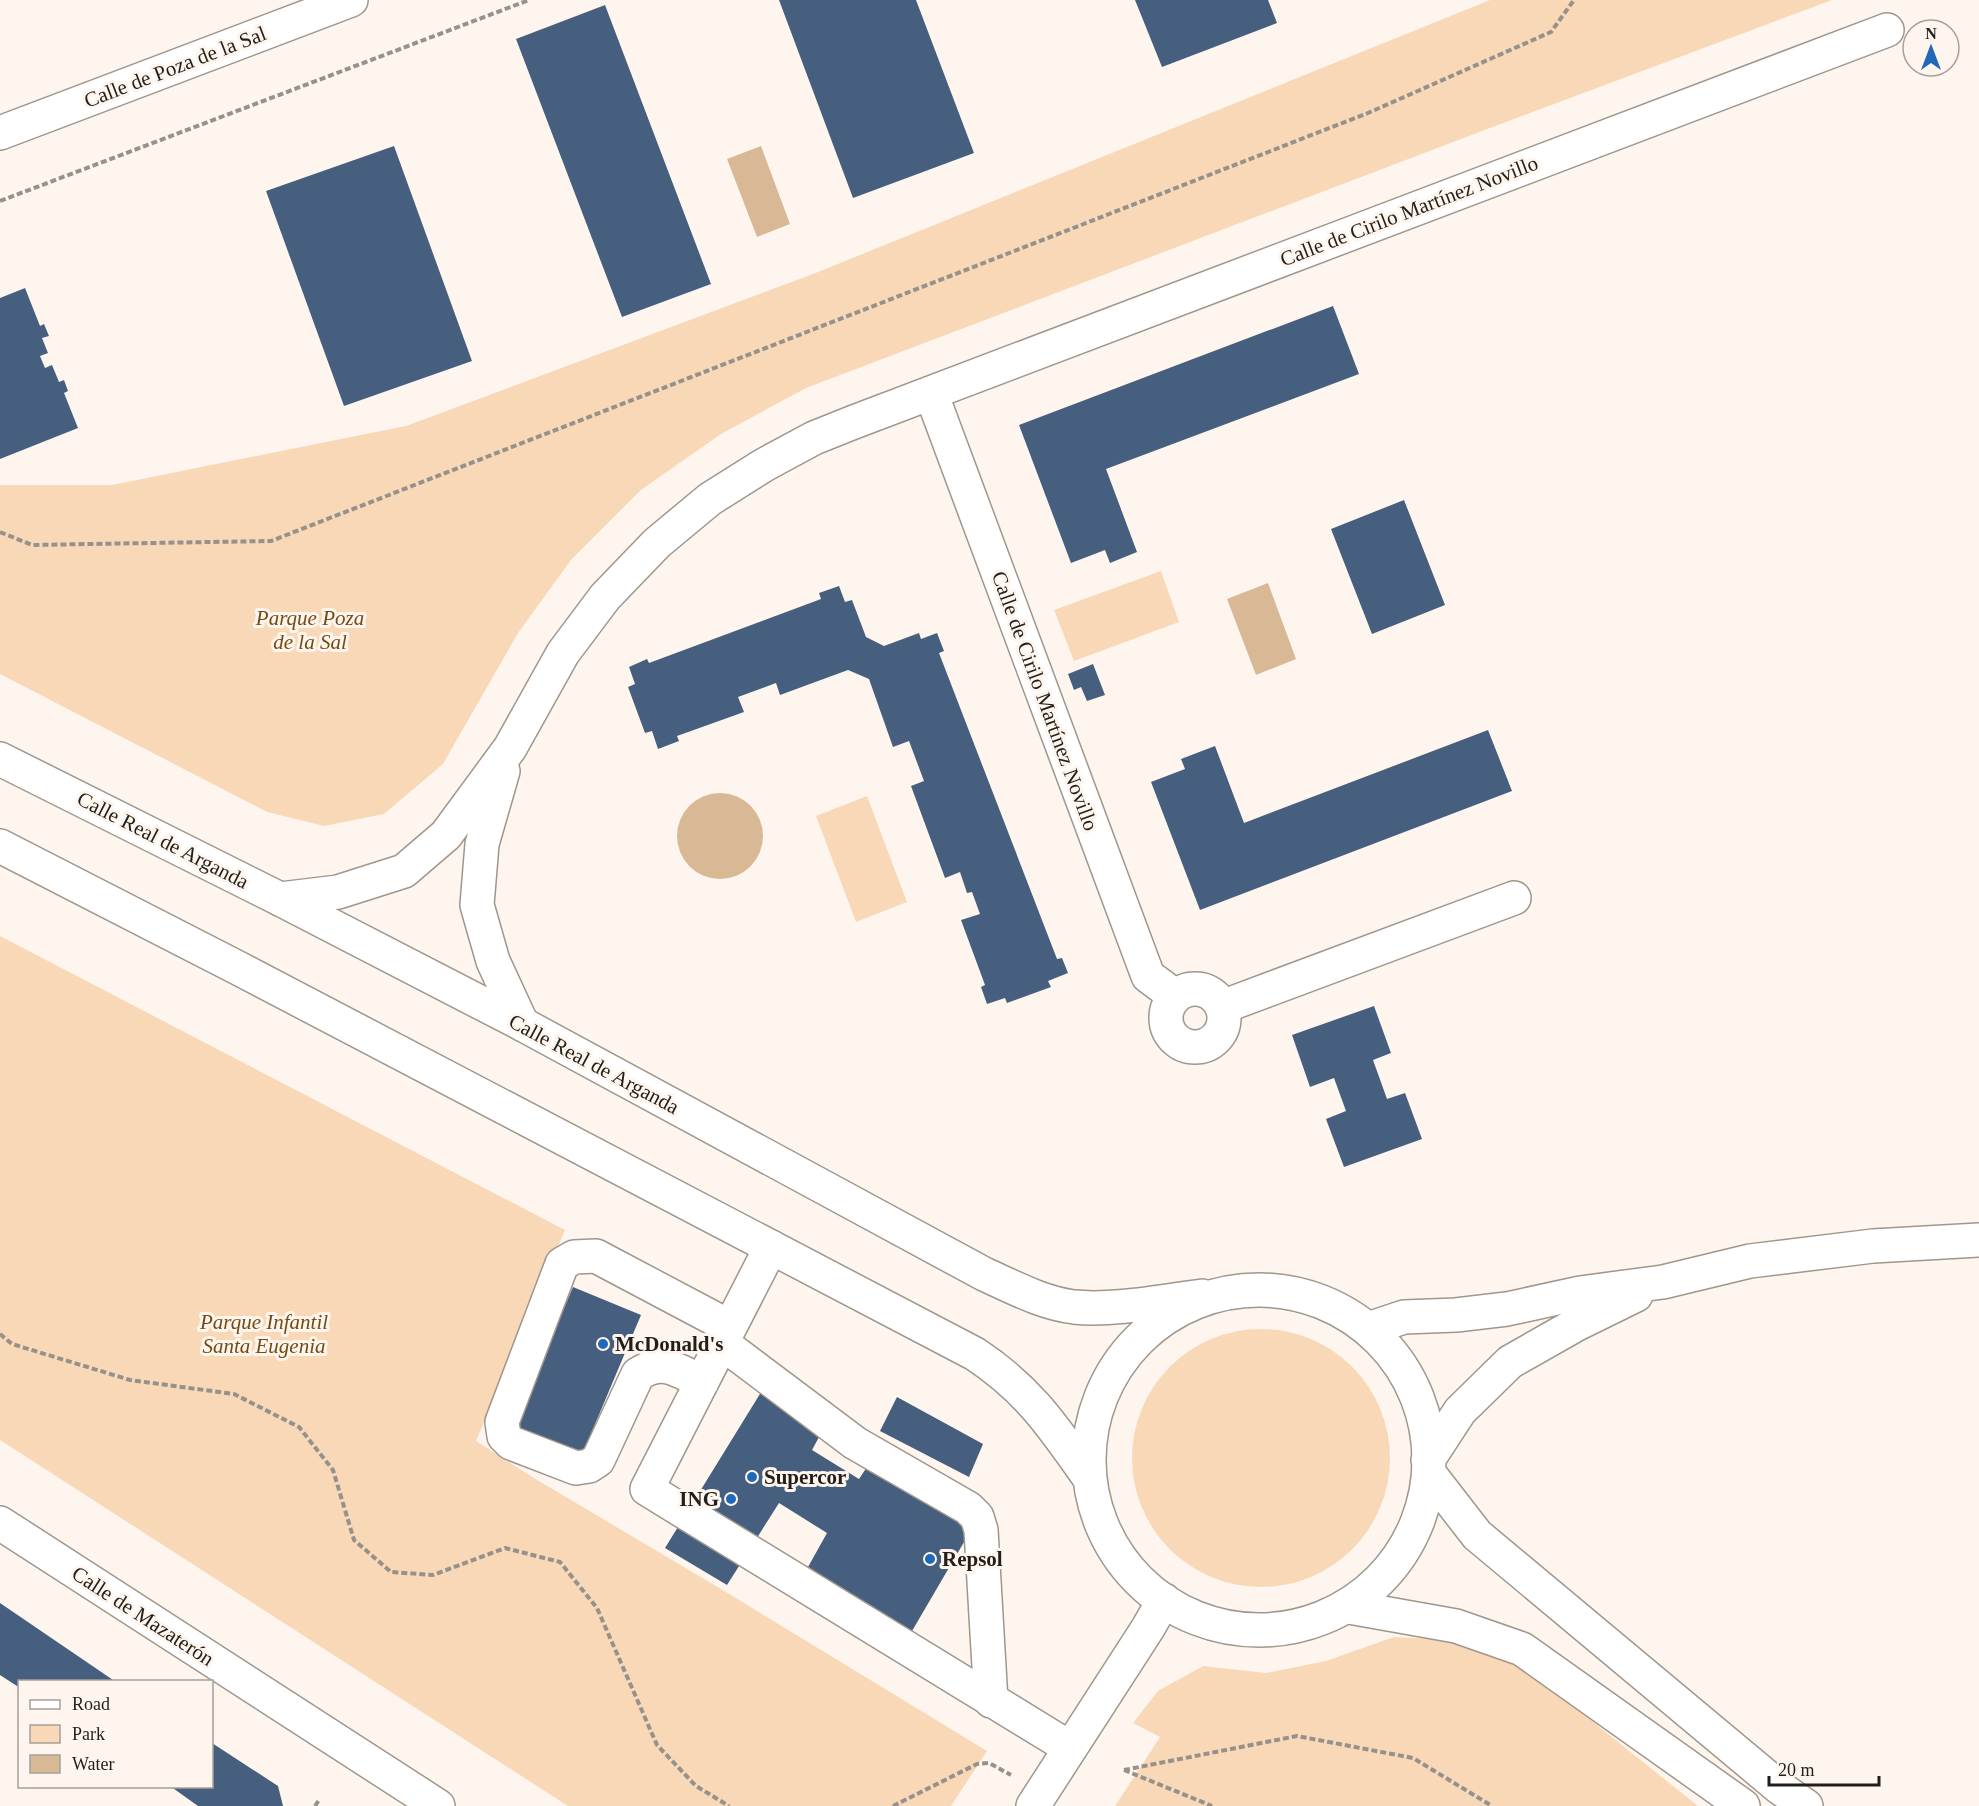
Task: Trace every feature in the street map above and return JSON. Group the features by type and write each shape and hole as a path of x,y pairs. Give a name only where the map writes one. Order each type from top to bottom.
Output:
{"main road":[{"name":"Calle de Poza de la Sal","path":"0,133 351,0"},
{"name":"Calle de Cirilo Martínez Novillo","path":"280,899 338,892 404,871 446,835 510,748 563,653 605,597 657,543 675,528 710,499 764,465 814,438 1887,30"},
{"name":"Calle de Cirilo Martínez Novillo","path":"931,393 1148,976 1175,996"},
{"name":"Calle de Cirilo Martínez Novillo","path":"510,748 482,844 477,905 493,961 522,1024"},
{"name":"Calle Real de Arganda","path":"0,759 280,899 522,1024 976,1270 1040,1299 1074,1307 1106,1307 1203,1296"},
{"path":"0,846 975,1354 1001,1371 1025,1393 1049,1421 1088,1476 1106,1533 1132,1570 1164,1600 1220,1625 1282,1629 1349,1607 1391,1573 1418,1533 1428,1466 1422,1419 1406,1379 1368,1329 1309,1294 1239,1290 1203,1296 1164,1316 1130,1347 1104,1385 1090,1426 1088,1476"},
{"path":"1222,1007 1514,898"},
{"path":"1192,989 1202,990 1210,993 1222,1007 1224,1017 1222,1027 1211,1042 1193,1047 1176,1040 1166,1023 1166,1014 1175,996 1192,989"},
{"path":"1368,1329 1404,1317 1456,1315 1507,1309 1580,1293 1663,1282 1750,1261 1873,1246 1979,1240"},
{"path":"771,1246 647,1489 1070,1748"},
{"path":"702,1382 668,1366 650,1366 638,1374 598,1460 589,1466 576,1468 512,1443 504,1436 502,1422 562,1264 574,1257 596,1256 726,1335 855,1443 968,1508 977,1517 981,1530 991,1701"},
{"path":"1428,1466 1460,1411 1510,1362 1577,1324 1663,1282"},
{"path":"1428,1466 1478,1535 1771,1780 1806,1806"},
{"name":"Calle de Mazaterón","path":"0,1523 438,1806"},
{"path":"1033,1806 1164,1600"},
{"path":"1349,1607 1456,1626 1522,1649 1743,1806"}],"path":[{"path":"0,201 530,0"},
{"path":"0,532 32,545 271,541 1368,113 1551,32 1574,0"},
{"path":"0,1334 12,1344 130,1380 234,1394 299,1427 333,1470 354,1540 391,1572 433,1575 505,1548 560,1562 597,1608 657,1745 696,1786 729,1806"},
{"path":"1212,1806 1202,1805 1124,1770 1297,1736 1413,1758 1492,1806"},
{"path":"893,1806 977,1764"},
{"path":"315,1806 319,1800"}],"green space":[{"name":"Parque Poza de la Sal","path":"1490,0 1832,0 806,388 721,434 641,490 571,560 518,633 443,764 384,814 324,826 267,812 0,674 0,485 112,485 406,426 813,274"},
{"path":"1161,571 1179,622 1074,661 1054,610"},
{"path":"867,796 907,902 856,922 816,816"},
{"name":"Parque Infantil Santa Eugenia","path":"0,936 565,1230 476,1441 987,1751 951,1806 568,1806 0,1440"},
{"path":"1248,1329 1274,1329 1299,1334 1322,1344 1343,1358 1361,1376 1375,1397 1385,1420 1390,1458 1385,1496 1375,1519 1361,1540 1343,1558 1322,1572 1299,1582 1274,1587 1248,1587 1223,1582 1200,1572 1179,1558 1161,1540 1147,1519 1137,1496 1132,1471 1132,1445 1137,1420 1147,1397 1161,1376 1179,1358 1200,1344 1223,1334"},
{"path":"1394,1637 1453,1640 1518,1662 1698,1806 1115,1806 1160,1737 1133,1723 1158,1691 1203,1666 1266,1673 1326,1661"}],"water":[{"path":"761,146 790,224 757,237 727,159"},
{"path":"1268,583 1296,659 1256,675 1227,599"},
{"path":"720,793 737,796 751,805 760,819 763,836 760,853 751,867 737,876 720,879 703,876 689,867 680,853 677,836 680,819 689,805 703,796"}],"building":[{"path":"779,0 916,0 974,153 853,198"},
{"path":"1135,0 1268,0 1277,23 1162,67"},
{"path":"605,5 711,284 622,317 516,39"},
{"path":"394,146 472,361 344,406 266,191"},
{"path":"25,288 40,326 44,324 49,336 42,338 48,353 40,356 45,368 52,365 59,382 64,380 68,391 64,393 78,428 0,459 0,298"},
{"path":"1333,306 1359,374 1106,469 1137,552 1110,563 1105,550 1071,563 1019,425"},
{"path":"1404,500 1445,605 1372,634 1331,529"},
{"path":"839,586 845,602 852,600 866,637 884,646 919,633 921,639 937,633 944,651 939,653 1057,959 1062,958 1068,973 1048,981 1051,987 1007,1003 1005,998 987,1004 981,987 985,985 961,920 980,914 972,892 967,893 960,872 945,878 911,786 924,781 909,741 893,747 869,679 848,670 780,695 776,683 738,697 744,712 677,736 679,741 658,749 652,731 645,733 628,687 635,684 629,667 647,659 649,663 821,599 819,593"},
{"path":"1093,664 1105,695 1087,701 1081,687 1074,690 1068,674"},
{"path":"1488,730 1512,791 1200,910 1151,782 1185,769 1181,759 1215,746 1244,823"},
{"path":"1374,1006 1391,1053 1373,1060 1387,1099 1405,1093 1422,1139 1344,1167 1326,1119 1346,1111 1334,1078 1310,1087 1292,1035"},
{"path":"573,1287 641,1315 582,1455 514,1426"},
{"path":"763,1389 825,1426 812,1450 859,1479 871,1461 974,1525 912,1631 808,1567 827,1533 779,1503 727,1585 665,1548"},
{"path":"897,1397 983,1444 969,1477 880,1431"},
{"path":"0,1603 113,1680 18,1680 18,1687 0,1675"},
{"path":"213,1744 278,1786 283,1806 198,1806 173,1788 213,1788"}],"place":[{"name":"McDonald's","path":"603,1344"},
{"name":"Supercor","path":"752,1477"},
{"name":"ING","path":"731,1499"},
{"name":"Repsol","path":"930,1559"}]}
